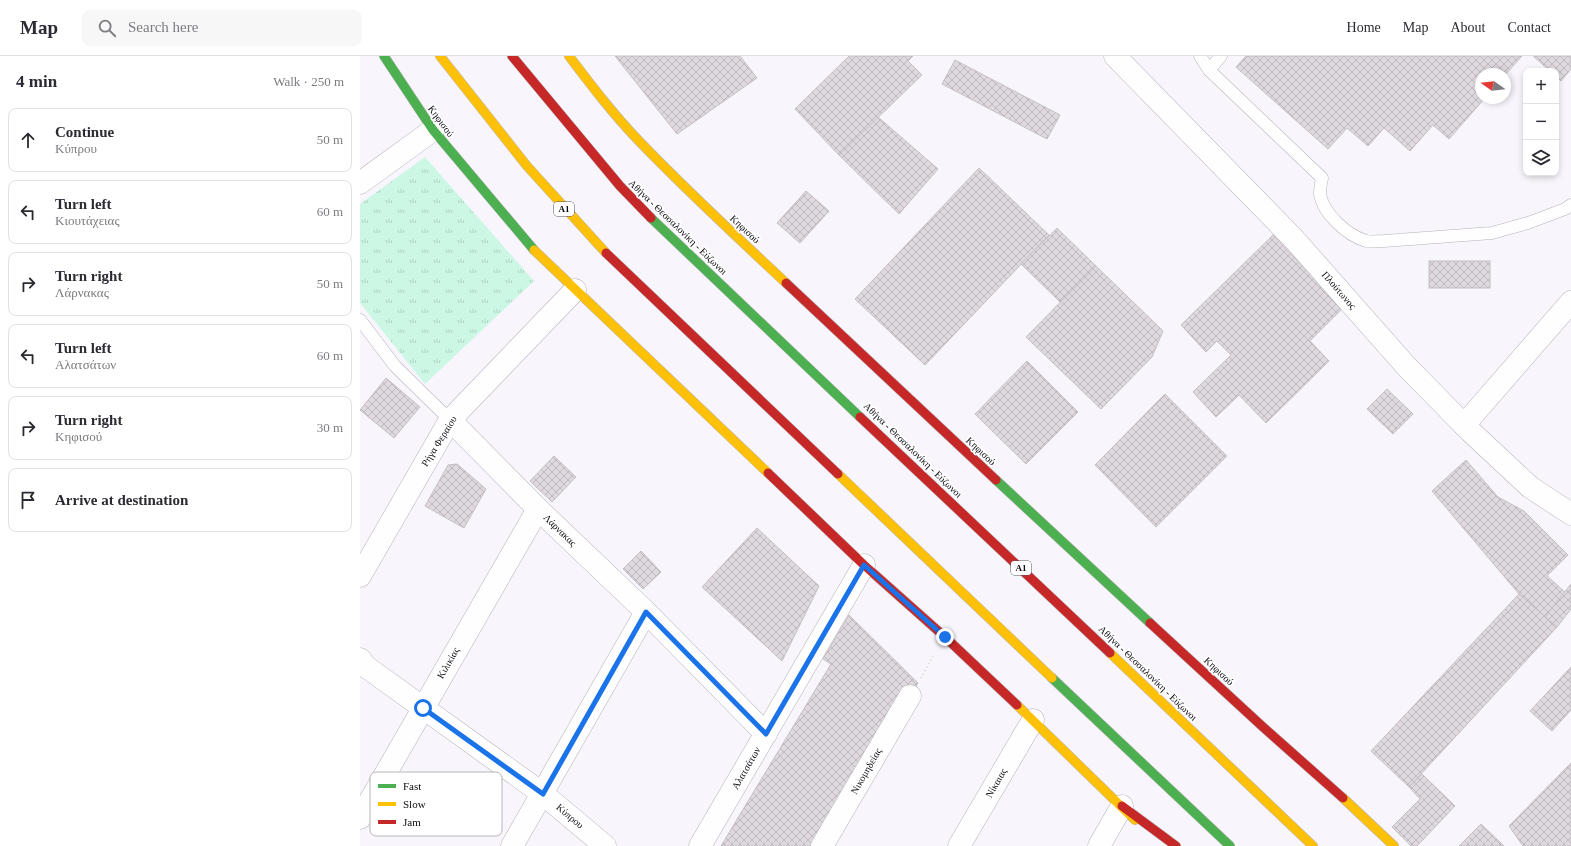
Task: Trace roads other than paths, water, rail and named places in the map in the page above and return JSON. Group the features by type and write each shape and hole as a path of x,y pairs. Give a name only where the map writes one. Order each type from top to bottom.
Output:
{"main road":[{"name":"Κηφισού","path":"384,56 433,130 528,245 864,565 945,637 1033,720 1122,806 1154,840"},
{"name":"Α1","path":"440,56 540,182 580,228 621,269 1230,846"},
{"name":"Αθήνα - Θεσσαλονίκη - Εύζωνοι","path":"512,56 620,186 661,228 1313,846"},
{"name":"Κηφισού","path":"569,56 601,98 638,140 716,217 1028,510 1263,727 1366,818 1394,846"},
{"path":"1122,806 1176,846"}],"street":[{"name":"Πλούτωνος","path":"1115,56 1293,238 1407,367 1464,425 1530,487 1571,514"},
{"path":"360,183 433,130"},
{"name":"Ρήγα Φεραίου","path":"360,576 450,420 575,290"},
{"path":"1464,425 1571,302"},
{"name":"Λάρνακας","path":"450,420 538,509 646,612 766,734"},
{"name":"Κιλικίας","path":"386,772 538,509"},
{"name":"Αλατσάτων","path":"700,846 864,565"},
{"path":"512,846 646,612"},
{"name":"Κύπρου","path":"360,659 365,666 543,794 606,846"},
{"name":"Νικομηδείας","path":"822,846 910,696"},
{"name":"Νίκαιας","path":"959,846 1033,720"},
{"name":"Κιλικίας","path":"360,818 370,801"},
{"path":"1099,846 1122,806"}],"lane":[{"path":"1200,56 1209,70 1322,178 1320,193 1323,204 1330,214 1350,233 1367,241 1492,233 1528,223 1565,209 1571,205"},
{"path":"1209,70 1221,56"},
{"name":"Λάρνακας","path":"360,320 395,366 450,420"}]}
